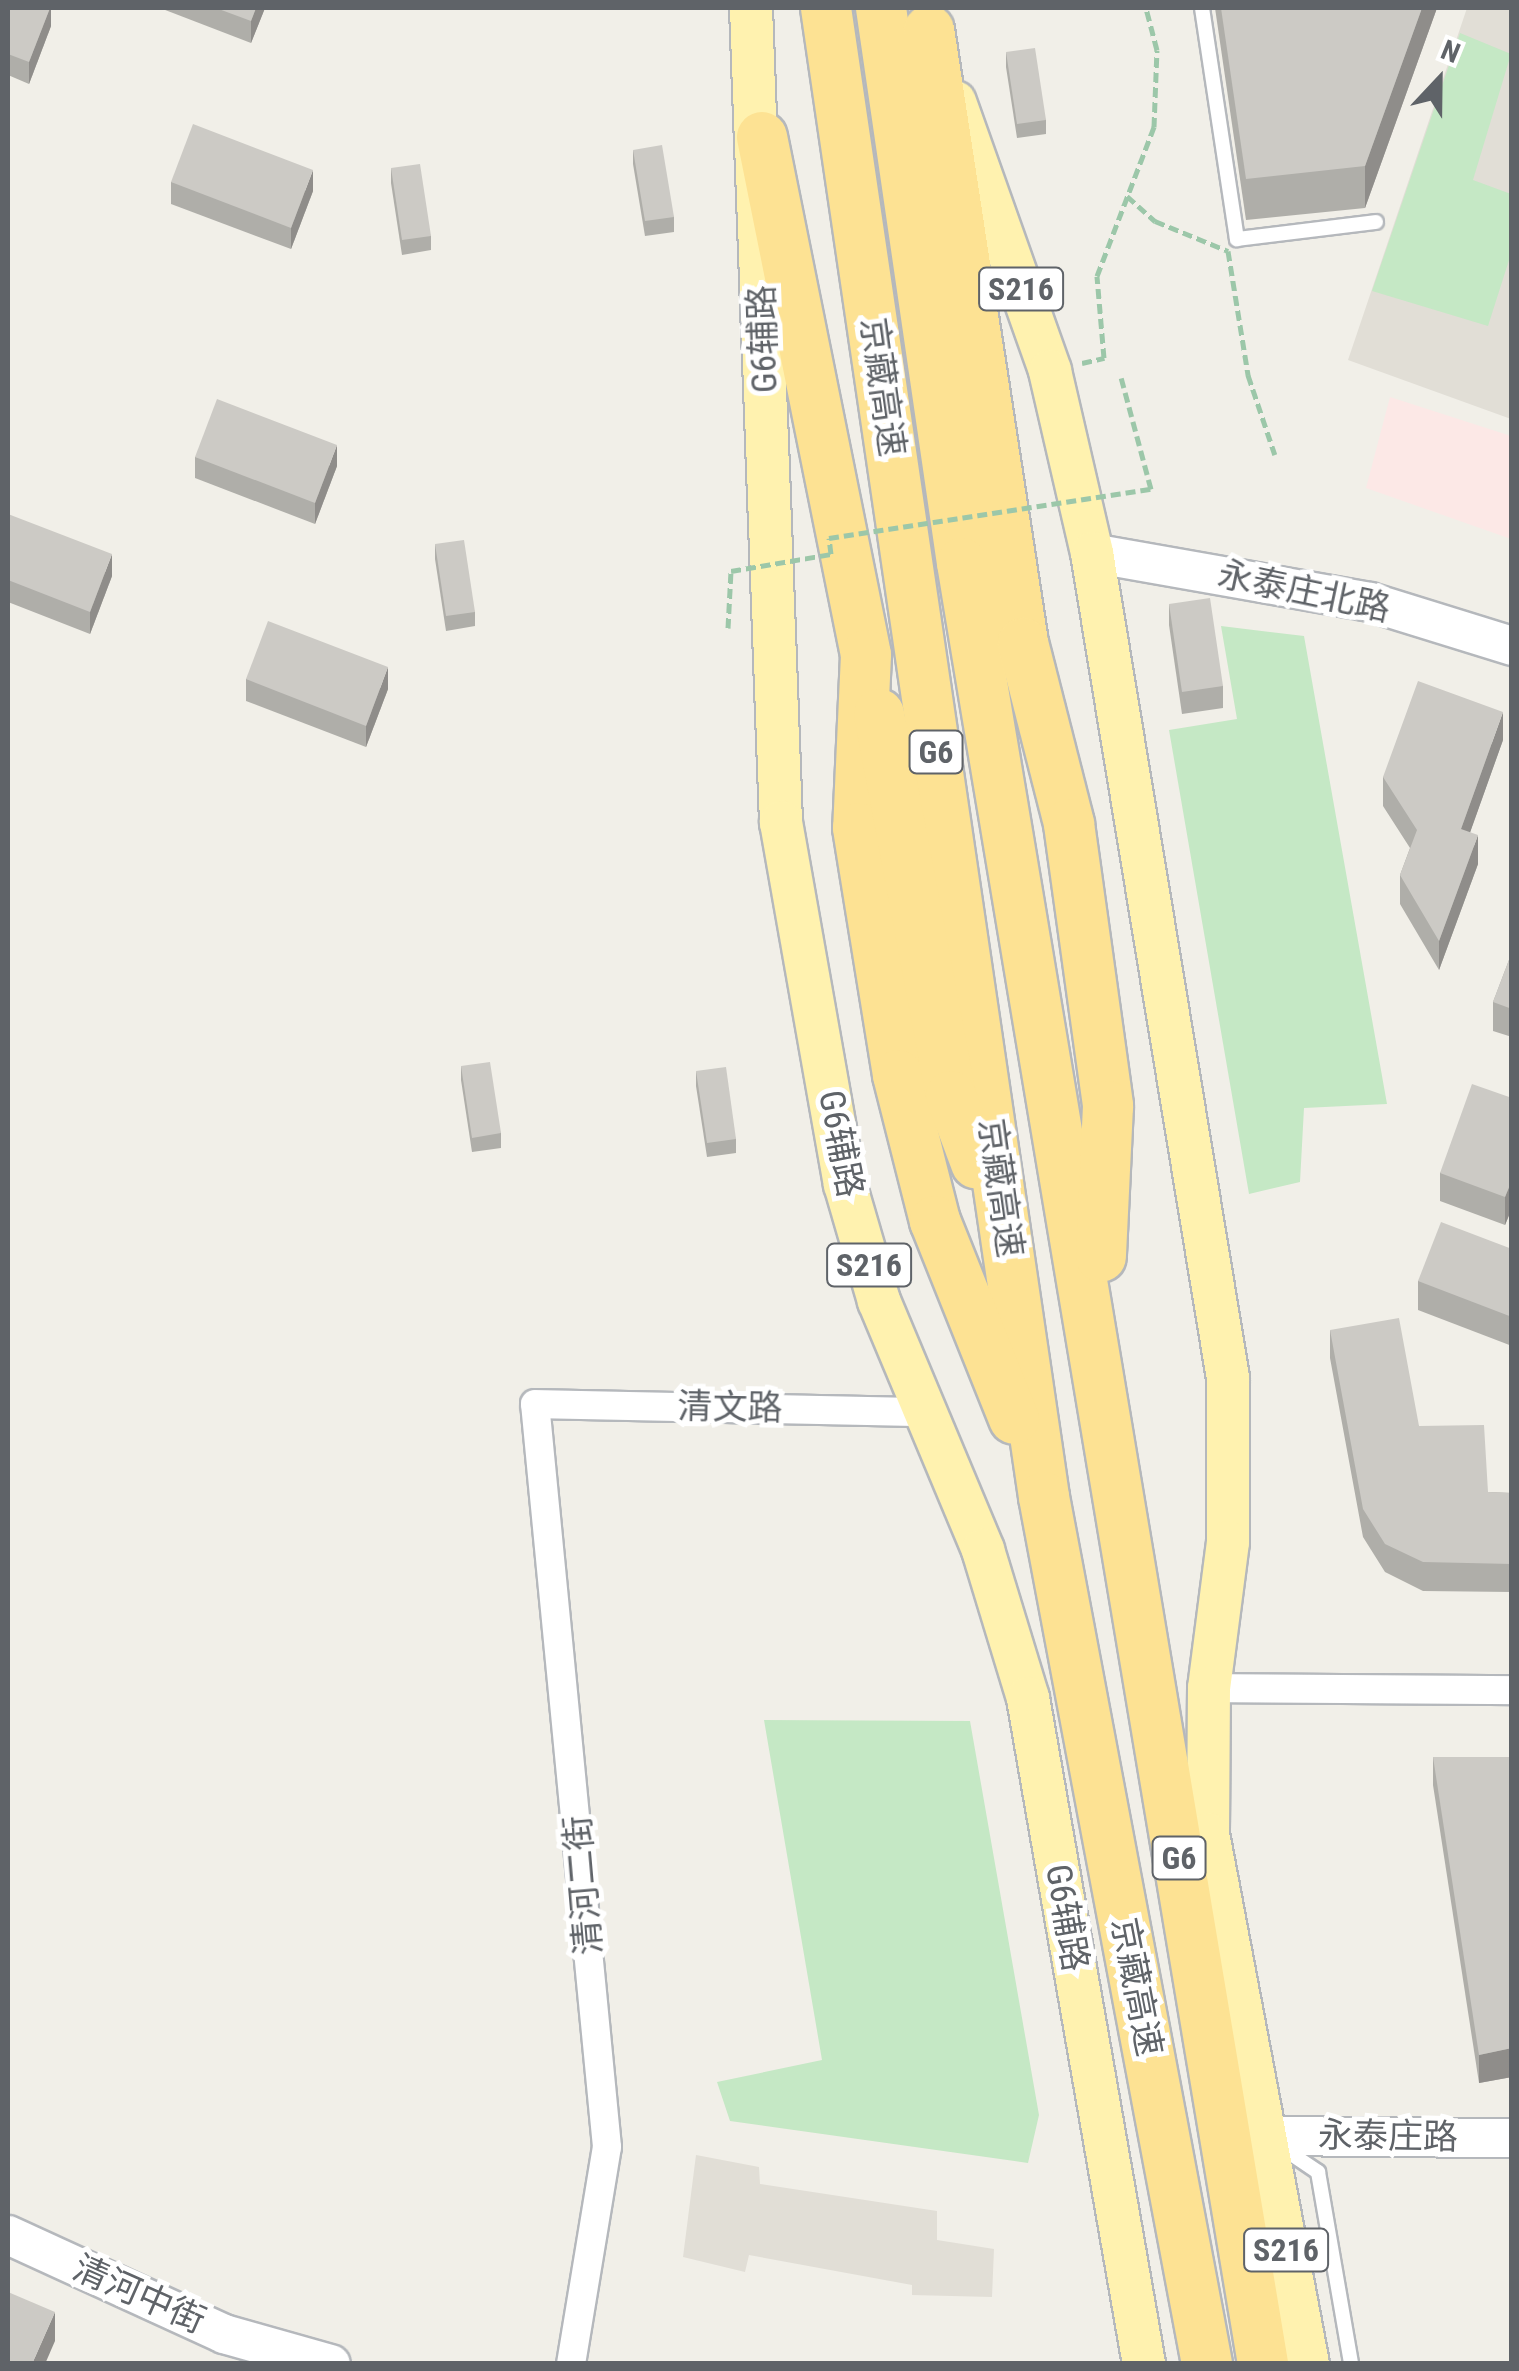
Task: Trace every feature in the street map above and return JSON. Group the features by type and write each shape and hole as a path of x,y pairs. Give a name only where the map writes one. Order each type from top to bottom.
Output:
{"highway":[{"name":"京藏高速","path":"826,8 1044,1496 1207,2364"},
{"name":"京藏高速","path":"881,8 962,563 1262,2364"},
{"path":"927,19 1022,643 1069,824 1108,1106 1096,1352"},
{"path":"762,138 950,1096 1009,1250"},
{"path":"866,656 858,828 898,1075 935,1221 1044,1496"}],"main road":[{"name":"G6辅路","path":"751,8 762,138 781,822 845,1184 925,1412 982,1550 1028,1698 1144,2364"},
{"name":"S216","path":"927,19 1050,371 1092,553 1228,1378 1228,1542 1208,1688 1208,1834 1308,2364"}],"street":[{"name":"永泰庄北路","path":"1092,553 1370,602 1512,646"},
{"name":"清文路","path":"535,1404 925,1412"},
{"name":"清河二街","path":"535,1404 606,2147 570,2364"},
{"path":"1208,1688 1512,1690"},
{"name":"永泰庄路","path":"1264,2136 1511,2143"},
{"name":"清河中街","path":"8,2235 224,2334 331,2364"}],"lane":[{"path":"1202,8 1237,239 1376,222"},
{"path":"1264,2136 1318,2172 1351,2364"}],"path":[{"path":"1050,371 1104,358 1097,276 1127,196 1146,160 1160,90 1146,8"},
{"path":"1127,196 1155,221 1228,251 1248,375 1275,455"},
{"path":"728,628 731,571 832,554 828,538 1150,489 1120,373"}],"shaded area":[{"path":"1467,8 1511,8 1511,419 1348,360"},
{"path":"1390,397 1511,436 1511,539 1366,488"},
{"path":"696,2155 759,2167 760,2184 937,2211 937,2240 994,2249 992,2297 912,2295 912,2285 749,2255 745,2272 683,2257"}],"green space":[{"path":"1460,33 1511,54 1473,180 1511,194 1511,254 1488,326 1372,291"},
{"path":"1221,626 1304,636 1387,1104 1304,1108 1300,1182 1249,1194 1169,730 1237,719"},
{"path":"764,1720 970,1721 1039,2115 1028,2163 730,2121 717,2082 822,2060"}],"building":[{"path":"8,8 50,8 29,62 8,54"},
{"path":"216,8 256,8 251,21"},
{"path":"1221,8 1422,8 1365,166 1246,179"},
{"path":"1035,48 1046,120 1017,124 1006,52"},
{"path":"193,124 313,170 291,228 171,182"},
{"path":"662,145 674,217 645,221 633,150"},
{"path":"420,164 431,236 402,240 391,168"},
{"path":"217,399 337,445 315,503 195,457"},
{"path":"8,514 112,554 90,612 8,580"},
{"path":"464,540 475,612 446,616 435,544"},
{"path":"1210,598 1223,686 1182,692 1169,604"},
{"path":"268,621 388,667 366,726 246,679"},
{"path":"1418,681 1503,712 1461,829 1478,835 1439,941 1400,875 1417,830 1383,777"},
{"path":"1512,952 1512,1009 1493,1002"},
{"path":"490,1062 501,1133 472,1138 461,1066"},
{"path":"726,1067 736,1139 707,1143 696,1071"},
{"path":"1472,1084 1512,1098 1512,1180 1505,1197 1440,1173"},
{"path":"1441,1222 1512,1249 1512,1317 1418,1281"},
{"path":"1399,1318 1419,1426 1484,1425 1488,1492 1512,1493 1512,1564 1423,1562 1385,1544 1363,1509 1330,1330"},
{"path":"1433,1757 1512,1757 1512,2048 1479,2055"},
{"path":"8,2292 55,2312 32,2364 8,2364"}]}
